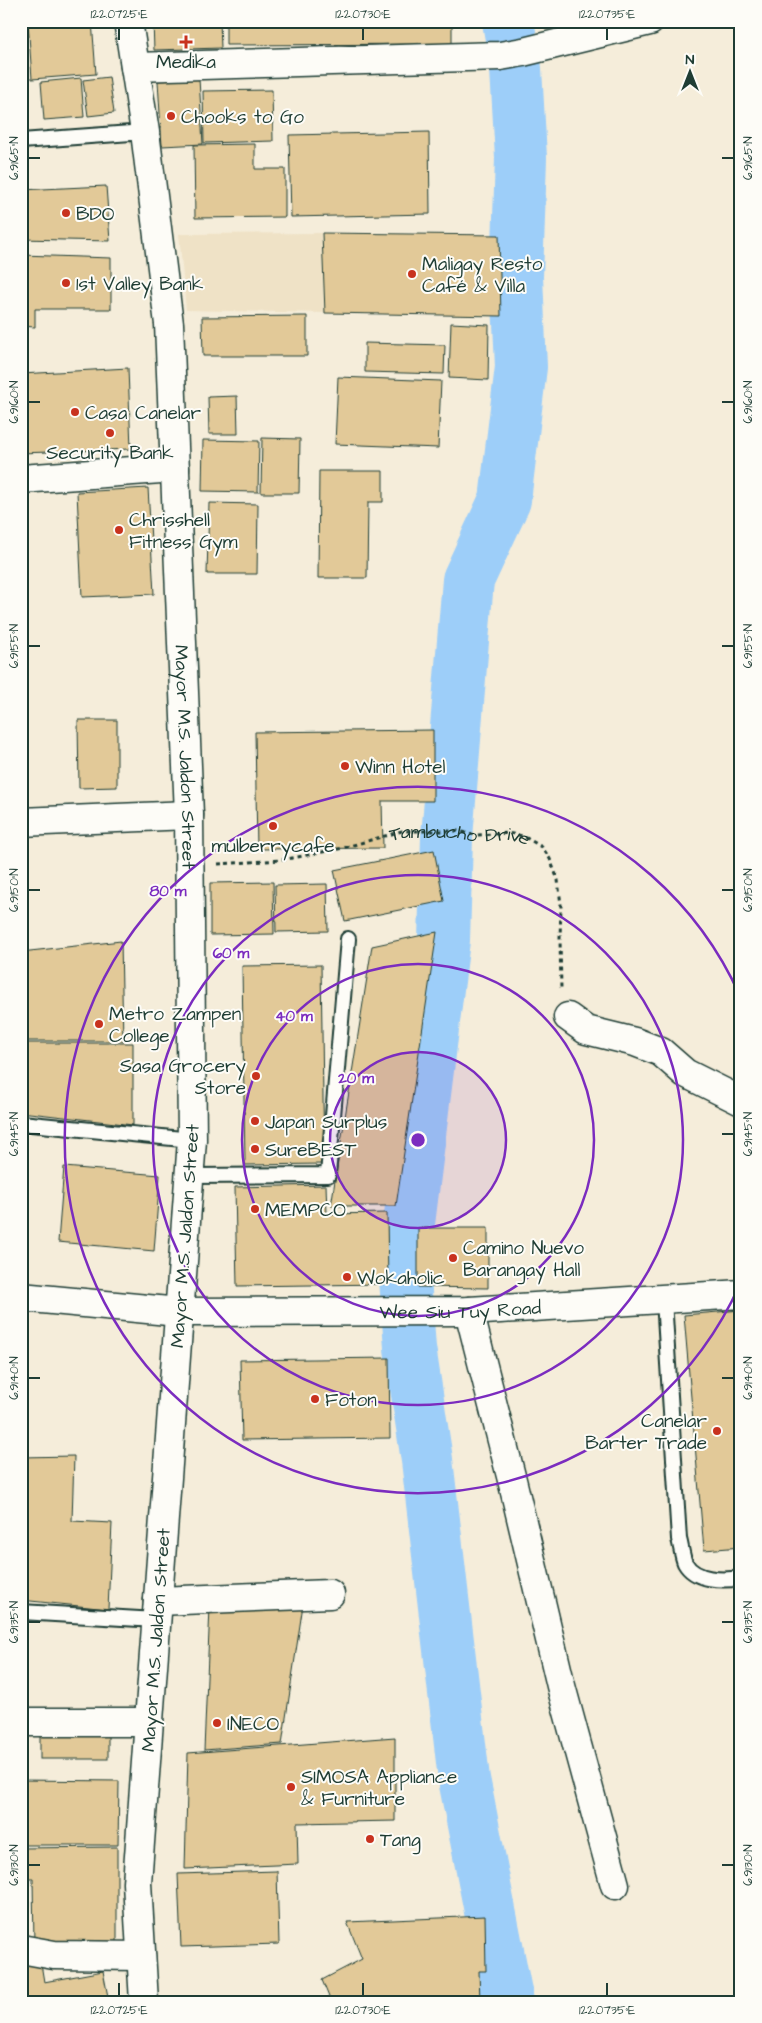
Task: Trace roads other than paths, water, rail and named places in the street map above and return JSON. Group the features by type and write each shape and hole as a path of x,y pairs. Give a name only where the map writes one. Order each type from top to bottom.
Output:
{"street":[{"name":"Mayor M.S. Jaldon Street","path":"128,21 145,132 169,324 189,814 192,1140 137,1883 144,2002"},
{"path":"135,67 511,54 650,21"},
{"path":"21,479 174,468"},
{"path":"21,822 189,814"},
{"path":"568,1017 586,1030 635,1042 661,1052 686,1073 741,1101"},
{"name":"Wee Siu Tuy Road","path":"21,1297 179,1312 470,1311 741,1294"},
{"path":"470,1311 561,1686 615,1886"},
{"path":"157,1610 330,1594"},
{"path":"21,1722 149,1722"},
{"path":"21,1949 54,1955 141,1956"}],"lane":[{"path":"21,141 145,132"},
{"path":"189,1176 328,1175 348,939"},
{"path":"21,1123 192,1140"},
{"path":"664,1300 679,1539 686,1564 702,1577 727,1580 741,1578"},
{"path":"21,1612 157,1610"}],"waterway":[{"path":"508,21 516,69 521,158 517,277 521,367 505,500 468,580 447,837 444,940 404,1264 410,1348 427,1460 464,1779 508,2002"}],"place":[{"name":"Medika","path":"186,42"},
{"name":"Chooks to Go","path":"171,116"},
{"name":"BDO","path":"66,213"},
{"name":"Maligay Resto Café & Villa","path":"412,274"},
{"name":"1st Valley Bank","path":"66,283"},
{"name":"Casa Canelar","path":"75,412"},
{"name":"Security Bank","path":"110,433"},
{"name":"Chrisshell Fitness Gym","path":"119,530"},
{"name":"Winn Hotel","path":"345,766"},
{"name":"mulberrycafe","path":"273,826"},
{"name":"Metro Zampen College","path":"99,1024"},
{"name":"Sasa Grocery Store","path":"256,1076"},
{"name":"Japan Surplus","path":"255,1121"},
{"name":"SureBEST","path":"255,1149"},
{"name":"MEMPCO","path":"255,1209"},
{"name":"Camino Nuevo Barangay Hall","path":"453,1258"},
{"name":"Wokaholic","path":"347,1277"},
{"name":"Foton","path":"315,1399"},
{"name":"Canelar Barter Trade","path":"717,1431"},
{"name":"INECO","path":"217,1723"},
{"name":"SIMOSA Appliance & Furniture","path":"291,1787"},
{"name":"Tang","path":"370,1839"}]}
